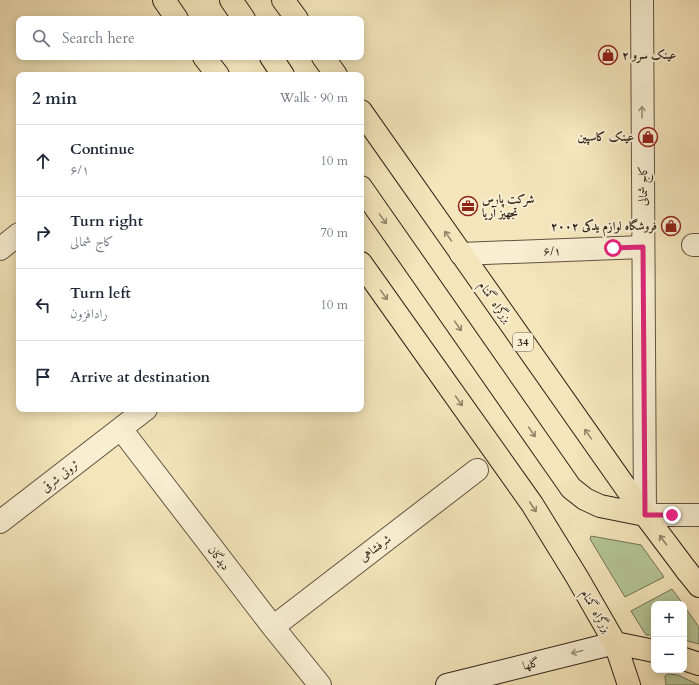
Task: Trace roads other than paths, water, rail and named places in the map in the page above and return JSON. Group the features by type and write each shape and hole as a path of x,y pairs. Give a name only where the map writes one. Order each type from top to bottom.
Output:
{"main road":[{"path":"164,0 175,16"},
{"path":"231,0 242,16"},
{"path":"283,0 295,16"},
{"path":"206,60 216,72"},
{"path":"273,60 281,72"},
{"path":"325,60 334,72"},
{"name":"بزرگراه گمنام","path":"364,115 645,515 693,578"},
{"path":"364,191 572,488 585,499 600,506 645,515"},
{"name":"بزرگراه گمنام","path":"364,267 532,504 614,643 629,685"},
{"path":"614,643 651,650"},
{"path":"687,660 699,664"}],"street":[{"name":"کاج شمالی","path":"642,0 645,515"},
{"path":"0,249 16,236"},
{"name":"۶/۱","path":"462,254 643,247"},
{"name":"ثروتی شرقی","path":"0,522 142,412"},
{"name":"دیدگان","path":"121,429 272,627 320,685"},
{"name":"شرفشاهی","path":"272,627 477,470"},
{"path":"645,515 699,515"},
{"name":"گلها","path":"447,685 614,643"}],"place":[{"name":"عینک سرو ۲","path":"608,55"},
{"name":"عینک کاسپین","path":"648,137"},
{"name":"شرکت پارس تجهیز آریا","path":"468,206"},
{"name":"فروشگاه لوازم یدکی ۲۰۰۲","path":"671,226"}]}
